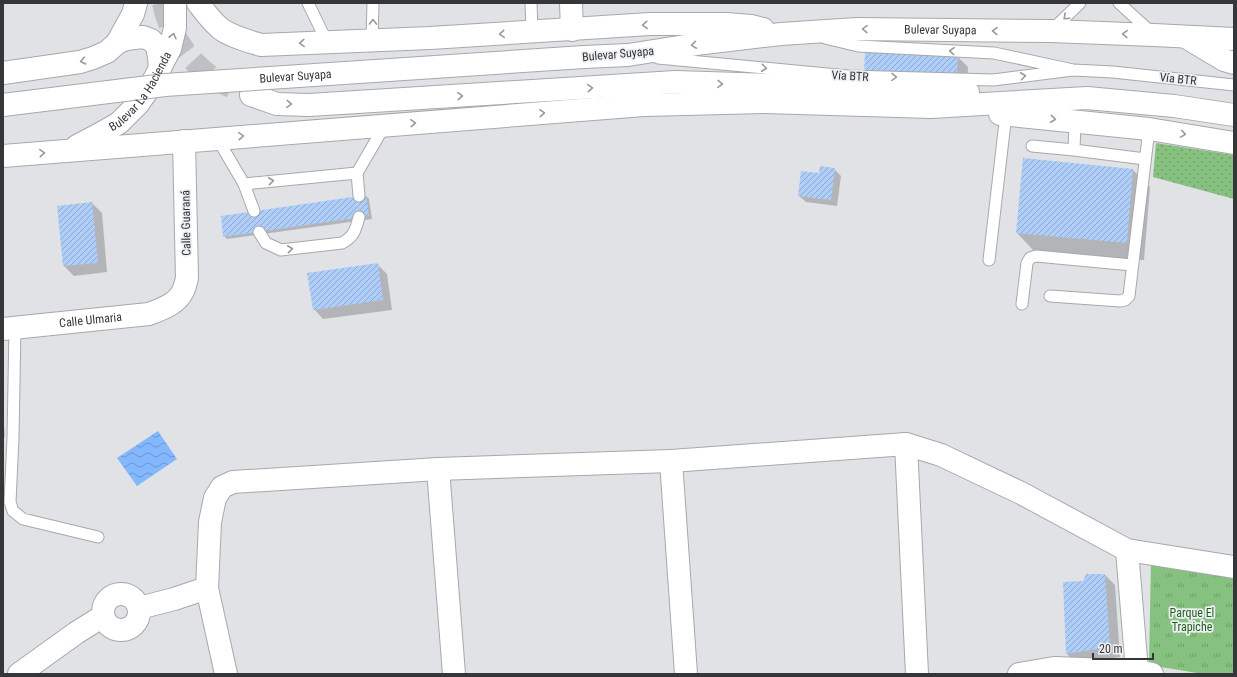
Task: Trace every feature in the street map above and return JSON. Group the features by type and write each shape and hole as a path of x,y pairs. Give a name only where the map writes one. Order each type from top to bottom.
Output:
{"main road":[{"path":"3,73 80,62 107,52 116,43 133,14 136,3"},
{"name":"Bulevar La Hacienda","path":"65,152 119,123 138,104 150,87 170,49 175,28 175,3"},
{"path":"198,3 205,13 221,29 261,45 579,30 650,24 726,24 752,26 781,34"},
{"path":"571,3 579,30"},
{"path":"579,30 584,3"},
{"name":"Bulevar Suyapa","path":"3,105 165,85 628,55 704,43 781,34 857,29 1051,32 1234,39"},
{"path":"1184,36 1224,60 1234,63"},
{"path":"116,43 135,37 143,37 151,40 157,46 160,69"},
{"path":"251,95 277,104 309,105 675,82 898,89 1087,98 1174,106 1234,115"},
{"path":"931,107 1087,98"},
{"path":"3,156 644,105 765,102 931,107 1149,129 1234,143"},
{"name":"Calle Guaraná","path":"175,301 184,290 187,278 184,141"},
{"name":"Calle Ulmaria","path":"9,328 149,314 162,309 175,301"},
{"path":"906,444 917,674"},
{"path":"226,674 207,588 210,522 215,498 222,487 233,482 438,469 671,461 906,444 941,455 1021,493 1126,550 1234,566"},
{"path":"671,461 686,674"},
{"path":"438,469 454,674"},
{"path":"1019,674 1054,668 1145,673 1126,550"},
{"path":"19,674 76,633 103,616 104,605 111,596 123,594 133,598 139,608 207,588"}],"lane":[{"path":"308,3 327,42"},
{"path":"372,40 373,3"},
{"path":"531,3 532,32"},
{"path":"1051,32 1080,3"},
{"path":"1119,3 1154,35"},
{"name":"Vía BTR","path":"805,33 858,46 994,53 1073,70 1113,72 1234,85"},
{"name":"Vía BTR","path":"628,55 848,76 993,80 1073,70"},
{"path":"989,260 1006,114"},
{"path":"1074,150 1075,122"},
{"path":"359,196 357,173 385,125"},
{"path":"1050,296 1120,301 1125,300 1129,296 1149,129"},
{"path":"217,138 244,184 254,211"},
{"path":"1032,146 1145,159"},
{"path":"244,184 357,173"},
{"path":"260,232 266,243 281,250 342,243 349,239 355,230 359,217"},
{"path":"1022,304 1027,263 1030,258 1036,256 1132,265"},
{"path":"9,328 13,438 10,502 12,511 22,519 98,538"}],"green space":[{"path":"1156,143 1234,155 1234,199 1153,177"},
{"name":"Parque El Trapiche","path":"1151,560 1234,575 1234,674 1203,674 1149,665"}],"water":[{"path":"158,431 177,459 137,486 117,458"}],"building":[{"path":"865,52 958,56 957,75 864,72"},
{"path":"1023,158 1133,169 1127,243 1016,233"},
{"path":"820,166 835,168 831,200 798,196 801,171 819,173"},
{"path":"366,195 369,216 223,237 221,216"},
{"path":"92,202 98,263 63,266 57,206"},
{"path":"378,263 383,300 313,310 307,273"},
{"path":"1086,574 1105,574 1110,647 1066,654 1063,582 1083,581"}],"tunnel":[{"path":"163,3 172,29 187,54 207,73 231,87"}]}
